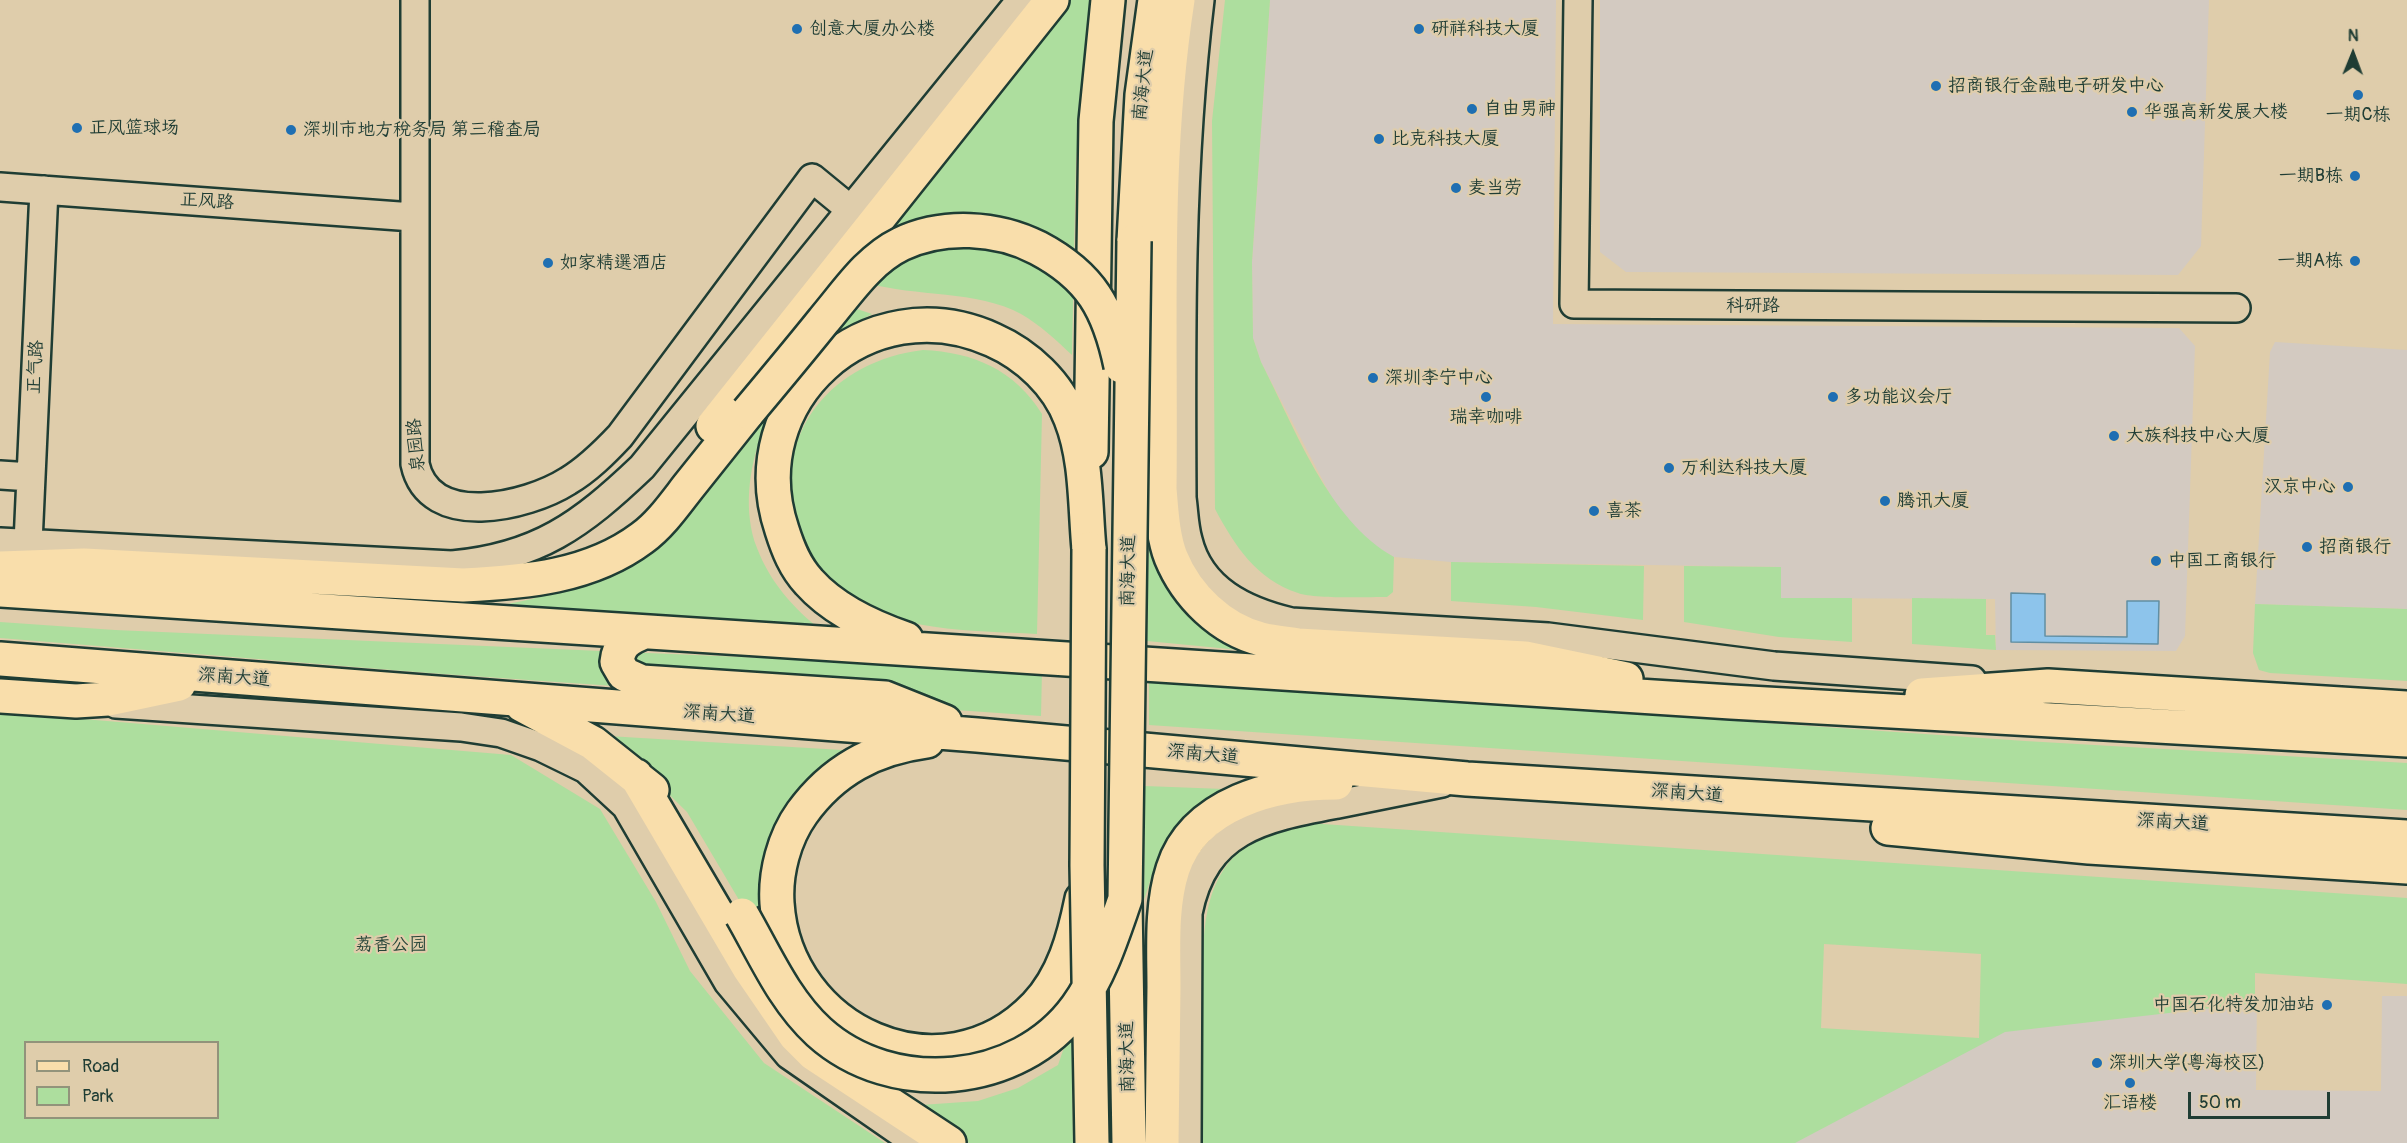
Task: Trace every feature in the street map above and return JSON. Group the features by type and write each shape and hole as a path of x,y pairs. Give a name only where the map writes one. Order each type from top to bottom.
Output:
{"main road":[{"path":"522,582 596,550 627,527 656,498 1052,0"},
{"name":"南海大道","path":"1092,1143 1088,865 1089,549 1096,121 1108,0"},
{"name":"南海大道","path":"1129,1143 1125,899 1130,412 1137,167 1142,95 1155,0"},
{"path":"1178,0 1166,100 1162,205 1160,489 1164,530 1171,557 1188,586 1205,608 1232,628 1261,639 1298,645 1525,658 1731,702"},
{"path":"17,549 97,566 463,585 522,582 571,573 614,556 643,537 665,516 867,269 901,244 936,233 984,231 1022,240 1076,272 1104,308 1115,340 1130,412"},
{"path":"951,651 904,639 864,622 827,599 808,581 789,554 776,515 772,484 776,444 788,411 811,380 853,344 877,333 909,324 942,324 974,331 1006,346 1035,367 1056,391 1071,419 1081,462 1089,549"},
{"path":"0,568 17,549"},
{"path":"17,549 147,600"},
{"path":"0,590 1731,702 2407,740"},
{"path":"644,632 626,639 619,649 617,662 624,674 642,682 885,698 977,735"},
{"name":"深南大道","path":"0,659 977,735 1467,779 2407,837"},
{"path":"0,696 76,702 108,699 214,676"},
{"path":"1785,705 2048,686 2407,708"},
{"path":"510,699 592,742 678,812 797,1010 820,1033 846,1051 875,1065 906,1073 938,1076 970,1073 1000,1064 1029,1050 1055,1030 1077,1007 1094,979 1125,899"},
{"path":"977,735 916,742 876,752 844,769 817,792 796,821 782,854 776,890 779,925 789,960 808,990 832,1016 862,1036 896,1048 932,1051 961,1048 988,1039 1014,1025 1036,1006 1054,983 1067,957 1078,921 1088,865"},
{"path":"636,776 777,1012 814,1054 949,1143"},
{"path":"1162,1143 1165,924 1169,888 1174,867 1183,848 1213,816 1233,805 1285,787 1467,779"},
{"path":"1621,790 1780,817 2089,847 2407,867"},
{"path":"1971,811 2089,847"},
{"path":"2205,855 2354,834"}],"street":[{"name":"泉园路","path":"415,0 414,448 417,474 429,493 441,500 468,506 509,505 538,496 569,481 597,459 620,436 812,178 851,210"},
{"path":"17,549 452,565 488,562 523,552 558,535 602,505 642,467 1021,0"},
{"path":"1200,0 1190,81 1185,169 1182,498 1188,541 1200,568 1224,596 1257,614 1291,622 1548,637 1774,666 2048,686"},
{"name":"科研路","path":"1578,0 1574,304 2236,308"},
{"name":"正风路","path":"0,187 413,217"},
{"name":"正气路","path":"17,549 31,477 44,190"},
{"path":"0,475 31,477"},
{"path":"76,702 461,727 501,733 541,747 586,769 626,806 728,982 789,1055 916,1143"},
{"path":"1187,1143 1188,913 1193,889 1204,866 1240,832 1267,819 1467,779"}],"shaded area":[{"path":"1270,0 1556,0 1553,324 2179,328 2195,346 2185,636 2176,651 1996,650 1995,599 1781,598 1781,567 1451,562 1394,557 1376,547 1354,527 1334,502 1261,362 1253,338 1252,262"},
{"name":"招商银行金融电子研发中心","path":"1600,0 2209,0 2201,246 2178,275 1626,272 1600,252"},
{"name":"汉京中心","path":"2275,342 2407,350 2407,609 2255,604 2270,352"},
{"name":"深圳大学(粤海校区)","path":"2105,994 2257,995 2256,1090 2381,1091 2382,996 2407,996 2407,1143 1791,1143 1988,1037"}],"green space":[{"path":"1063,0 1093,0 1076,160 1072,355 1035,323 1004,306 966,297 867,283 881,235"},
{"path":"1225,0 1270,0 1252,262 1253,338 1261,362 1315,470 1350,520 1371,541 1394,557 1393,592 1387,597 1316,596 1298,593 1283,587 1248,560 1230,536 1215,509 1212,121"},
{"path":"848,306 872,314 836,333 814,351 794,374 777,400 764,429 754,460 749,490 750,520 762,560 783,594 821,630 474,611 532,599 581,582"},
{"path":"923,350 959,355 991,366 1019,386 1042,414 1037,634 934,627 885,615 861,605 831,584 812,560 803,541 796,522 791,489 793,458 802,430 817,406 837,385 862,369 891,357"},
{"path":"1149,525 1160,567 1179,605 1206,629 1250,651 1147,641"},
{"path":"1451,562 1644,566 1643,620 1536,607 1451,601"},
{"path":"1684,566 1781,567 1781,598 1852,598 1852,642 1779,637 1684,622"},
{"path":"1912,598 1986,599 1986,635 1995,635 1996,650 1912,644"},
{"path":"2255,604 2407,609 2407,681 2270,673 2259,670 2253,653"},
{"path":"0,622 115,630 1042,670 1041,716 429,673 0,638"},
{"path":"1149,680 2025,741 2407,763 2407,810 1149,725"},
{"name":"荔香公园","path":"0,712 511,755 600,809 656,902 690,971 764,1063 885,1143 0,1143"},
{"path":"591,735 859,751 763,895 763,920 771,954 687,812 643,769"},
{"path":"1145,786 1250,790 1172,838 1154,869 1144,900"},
{"path":"1308,823 2407,898 2407,984 2255,973 2255,1003 2005,1032 1795,1143 1203,1143 1203,952 1209,905 1216,883 1228,864 1245,847 1273,832","holes":["1824,944 1981,954 1979,1038 1821,1028"]},
{"path":"1067,1039 1072,1042 1073,1143 969,1143 921,1105 978,1101 1018,1088 1058,1065"}],"water":[{"path":"2011,593 2045,594 2045,636 2127,637 2127,601 2159,601 2158,644 2011,642"}],"place":[{"name":"创意大厦办公楼","path":"797,29"},
{"name":"研祥科技大厦","path":"1419,29"},
{"name":"招商银行金融电子研发中心","path":"1936,86"},
{"name":"一期C栋","path":"2358,95"},
{"name":"自由男神","path":"1472,109"},
{"name":"华强高新发展大楼","path":"2132,112"},
{"name":"正风篮球场","path":"77,128"},
{"name":"深圳市地方税务局 第三稽查局","path":"291,130"},
{"name":"比克科技大厦","path":"1379,139"},
{"name":"一期B栋","path":"2355,176"},
{"name":"麦当劳","path":"1456,188"},
{"name":"一期A栋","path":"2355,261"},
{"name":"如家精選酒店","path":"548,263"},
{"name":"深圳李宁中心","path":"1373,378"},
{"name":"瑞幸咖啡","path":"1486,397"},
{"name":"多功能议会厅","path":"1833,397"},
{"name":"大族科技中心大厦","path":"2114,436"},
{"name":"万利达科技大厦","path":"1669,468"},
{"name":"汉京中心","path":"2348,487"},
{"name":"腾讯大厦","path":"1885,501"},
{"name":"喜茶","path":"1594,511"},
{"name":"招商银行","path":"2307,547"},
{"name":"中国工商银行","path":"2156,561"},
{"name":"中国石化特发加油站","path":"2327,1005"},
{"name":"深圳大学(粤海校区)","path":"2097,1063"},
{"name":"汇语楼","path":"2130,1083"}]}
